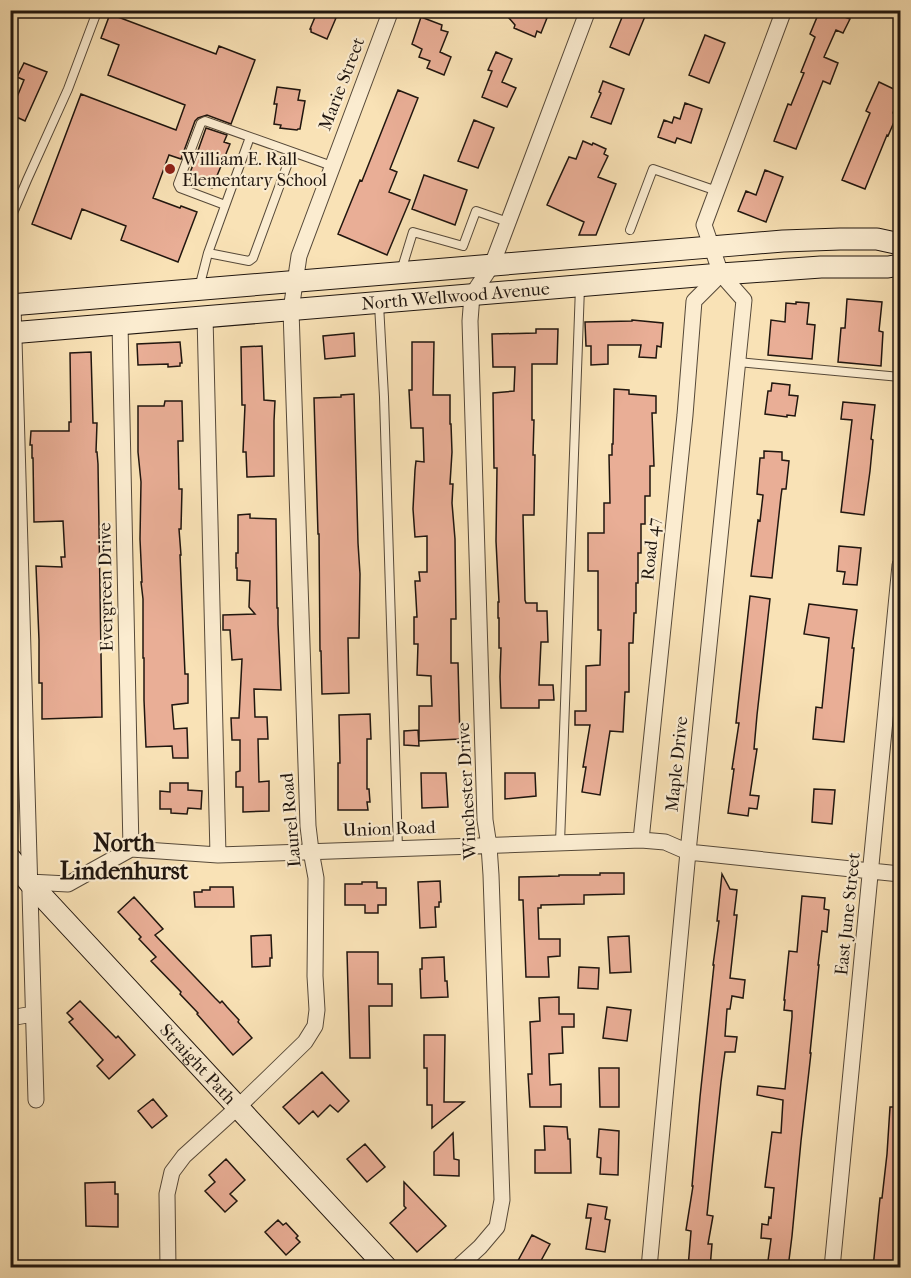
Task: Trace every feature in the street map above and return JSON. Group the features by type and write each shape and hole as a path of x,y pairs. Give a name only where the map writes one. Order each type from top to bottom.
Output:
{"main road":[{"path":"12,305 711,246 840,239 899,240"},
{"name":"North Wellwood Avenue","path":"12,333 721,274 821,267 894,266"},
{"name":"Straight Path","path":"10,858 29,882 387,1268"}],"street":[{"name":"Marie Street","path":"291,310 299,256 391,10"},
{"path":"472,295 492,265 588,10"},
{"path":"721,274 704,225 784,10"},
{"path":"894,266 899,240"},
{"name":"Maple Drive","path":"649,1268 688,852 744,300 721,274"},
{"name":"Road 47","path":"641,840 685,415 694,301 721,274"},
{"name":"Winchester Drive","path":"457,1268 497,1227 502,1200 491,875 484,808 470,321 472,295"},
{"path":"12,305 14,460 36,1100"},
{"name":"Laurel Road","path":"168,1268 167,1194 172,1172 183,1155 238,1107 305,1042 315,1026 317,1010 316,878 310,851 308,814 291,310"},
{"path":"205,316 218,855"},
{"name":"Evergreen Drive","path":"120,324 131,849"},
{"name":"East June Street","path":"832,1268 900,565"},
{"name":"Union Road","path":"131,849 218,855 641,840 665,842 688,852 900,874"},
{"path":"29,882 68,884 131,849"},
{"path":"10,1018 33,1014"}],"lane":[{"path":"10,220 68,89 95,18"},
{"path":"225,205 180,188 178,184 201,123 205,121 332,166"},
{"path":"199,290 208,253 250,136"},
{"path":"208,253 249,261 253,258 292,152"},
{"path":"630,230 652,169 717,191"},
{"path":"401,273 413,232 463,246 476,211 508,222"},
{"path":"560,843 580,286"},
{"path":"379,303 398,849"},
{"path":"738,362 900,377"}],"building":[{"path":"318,10 333,10 331,16 336,18 327,39 311,32 310,29"},
{"path":"502,10 543,10 541,16 547,18 541,33 537,31 535,37 514,28 515,25"},
{"path":"625,10 637,10 646,14 629,55 610,47"},
{"path":"820,10 844,10 842,16 850,19 843,33 836,30 824,57 838,63 830,84 823,81 796,149 774,141 788,104 791,105 804,73 801,72 815,37 810,34"},
{"path":"110,14 216,54 219,46 255,60 231,124 207,115 198,118 181,159 169,155 153,198 197,212 178,262 121,240 126,226 82,209 71,239 32,224 81,94 176,130 185,105 108,75 119,45 101,38"},
{"path":"421,17 442,25 441,30 448,32 440,52 451,57 444,75 427,68 430,61 419,57 422,49 412,44"},
{"path":"705,35 725,43 709,83 689,75"},
{"path":"496,52 512,59 502,82 516,88 507,107 482,97 492,71 488,70"},
{"path":"24,63 47,72 25,121 10,114 24,80 17,77"},
{"path":"603,81 624,89 611,124 591,117 601,93 599,92"},
{"path":"879,82 900,92 900,95 893,113 897,115 865,189 842,180 870,113 866,111"},
{"path":"277,87 300,90 298,100 305,101 300,129 280,128 281,125 274,124"},
{"path":"398,90 418,98 390,169 397,172 389,192 410,200 387,255 338,234"},
{"path":"685,103 702,109 691,143 677,138 675,143 658,137 664,120 672,123 674,117 680,119"},
{"path":"474,120 494,128 478,168 458,161"},
{"path":"206,128 227,135 224,142 230,144 212,188 189,176"},
{"path":"583,141 606,149 604,154 608,156 598,177 616,184 596,235 579,235 584,222 547,205 569,157 576,159"},
{"path":"765,170 783,177 766,222 738,211 746,191 756,195"},
{"path":"424,175 467,190 455,225 412,209"},
{"path":"847,299 882,302 879,331 883,332 881,366 838,362 841,328 845,328"},
{"path":"796,302 809,303 807,324 815,325 812,359 768,355 771,320 785,322 786,303 796,304"},
{"path":"632,320 663,323 661,347 657,346 656,358 639,357 641,345 608,345 608,364 591,365 591,346 586,346 585,322"},
{"path":"536,329 558,329 557,364 532,364 534,515 523,515 525,600 526,603 537,603 537,611 547,611 548,642 541,642 539,685 553,685 554,700 539,700 539,708 501,708 496,541 497,468 494,468 493,393 514,391 515,367 493,367 492,334 536,333"},
{"path":"354,333 355,356 325,359 323,336"},
{"path":"180,342 182,363 180,366 138,365 137,344"},
{"path":"412,342 434,342 433,395 450,395 452,452 450,484 453,484 456,619 451,619 451,663 458,663 460,739 419,741 419,706 432,706 431,676 417,675 418,644 414,644 414,617 417,617 415,581 420,581 419,572 427,572 427,536 415,537 413,509 416,461 424,462 423,428 411,428 409,390 412,390"},
{"path":"262,346 264,400 275,401 274,476 247,477 246,452 243,452 245,405 242,405 241,347"},
{"path":"91,352 93,423 97,423 102,717 42,719 36,566 62,567 61,557 65,557 63,521 34,522 31,431 69,431 69,422 71,422 70,353"},
{"path":"772,383 790,385 789,395 798,396 795,416 765,414 768,391 771,391"},
{"path":"614,389 629,390 629,394 656,396 656,413 652,413 654,466 650,466 650,496 645,496 645,524 641,524 641,553 638,553 633,643 629,643 629,692 625,692 623,732 610,731 600,795 582,792 586,767 583,767 590,725 575,725 575,711 586,711 586,666 600,665 598,571 588,571 588,533 604,533 604,503 610,503 609,455 612,455 613,444"},
{"path":"354,394 360,574 359,638 348,638 349,693 322,694 314,398"},
{"path":"165,401 182,401 183,441 178,441 179,489 182,489 181,529 179,529 188,703 172,705 174,729 187,728 188,758 173,758 172,746 146,747 138,406 164,406"},
{"path":"843,402 875,405 864,515 841,512 852,420 841,419"},
{"path":"764,451 782,452 782,460 789,461 786,489 782,489 772,578 751,576 763,495 757,494 760,458 764,458"},
{"path":"250,514 250,518 276,519 281,690 254,689 255,717 267,717 268,739 258,739 259,782 269,781 269,811 243,812 243,787 236,787 236,772 240,771 240,740 232,740 231,718 239,718 242,659 232,660 230,630 223,630 223,615 255,614 249,607 250,581 237,580 236,568 238,515"},
{"path":"839,546 861,548 857,585 843,584 845,572 837,571"},
{"path":"750,596 770,599 754,749 757,749 750,795 759,796 757,809 749,808 748,816 728,813 739,723 736,723"},
{"path":"809,604 857,610 844,742 813,739 816,707 822,708 829,638 804,634"},
{"path":"370,714 371,739 367,739 367,789 369,789 370,802 367,802 368,810 338,810 339,715"},
{"path":"418,730 419,746 404,745 404,731"},
{"path":"421,773 446,773 448,807 422,808"},
{"path":"505,773 535,773 536,796 505,799"},
{"path":"170,783 188,783 188,790 202,791 201,809 188,808 187,814 171,813 171,809 160,809 160,791 170,792"},
{"path":"814,789 835,790 832,824 812,822"},
{"path":"600,873 624,873 624,894 584,895 584,904 541,905 541,908 538,908 539,939 560,939 560,956 548,957 549,977 526,977 523,900 519,900 519,877 600,875"},
{"path":"722,874 730,889 737,890 734,915 737,915 730,978 745,980 743,998 732,996 730,1009 727,1009 725,1036 737,1037 735,1052 725,1052 721,1082 707,1215 713,1216 708,1244 712,1244 710,1268 688,1268 691,1231 686,1230 693,1186"},
{"path":"440,881 441,902 439,902 439,907 435,907 436,927 420,928 418,882"},
{"path":"362,882 377,882 377,888 386,888 386,905 378,905 378,913 365,913 365,905 345,905 345,884 362,884"},
{"path":"210,887 233,887 234,907 195,907 194,892 210,890"},
{"path":"802,896 825,898 824,909 829,910 827,932 822,931 818,965 788,1268 767,1268 771,1239 761,1238 762,1224 768,1225 769,1217 771,1218 774,1188 765,1187 772,1132 781,1133 783,1100 757,1095 758,1086 785,1089 792,1011 784,1010 784,1000 789,951 797,952"},
{"path":"134,897 163,929 155,935 220,1003 222,1001 252,1038 233,1055 180,994 181,992 151,961 156,957 118,912"},
{"path":"271,935 270,966 252,967 251,936"},
{"path":"629,936 631,972 610,973 608,937"},
{"path":"347,952 378,952 378,984 392,984 392,1006 369,1006 370,1058 350,1058"},
{"path":"444,957 448,997 421,998 422,958"},
{"path":"579,967 599,968 598,989 578,988"},
{"path":"559,997 559,1014 574,1014 574,1027 562,1027 563,1053 549,1054 550,1085 561,1084 561,1107 530,1107 528,1074 532,1074 530,1022 540,1021 539,998"},
{"path":"80,1001 135,1055 109,1079 97,1066 103,1060 69,1022 73,1019 67,1013"},
{"path":"607,1007 631,1010 627,1041 603,1038"},
{"path":"424,1035 445,1035 444,1102 464,1102 432,1128 432,1105 427,1105"},
{"path":"599,1068 619,1068 619,1107 600,1107"},
{"path":"322,1072 349,1101 338,1112 330,1105 318,1117 313,1111 299,1124 283,1107"},
{"path":"153,1099 167,1116 152,1128 138,1111"},
{"path":"890,1107 900,1107 900,1200 896,1253 893,1268 873,1268 887,1154"},
{"path":"544,1126 567,1127 568,1139 570,1139 571,1173 535,1173 535,1150 545,1150"},
{"path":"599,1129 619,1131 618,1175 600,1174 601,1158 597,1157"},
{"path":"453,1133 454,1159 459,1160 459,1176 434,1175 434,1152"},
{"path":"365,1144 385,1167 367,1182 347,1159"},
{"path":"226,1159 245,1180 230,1194 237,1201 225,1212 205,1191 215,1182 209,1175"},
{"path":"115,1182 115,1194 118,1194 118,1227 86,1226 85,1183"},
{"path":"404,1182 446,1226 417,1252 390,1223 406,1208 404,1206"},
{"path":"588,1204 607,1207 605,1219 610,1220 605,1252 586,1249 591,1218 586,1218"},
{"path":"278,1220 283,1225 286,1223 298,1236 296,1238 300,1242 286,1255 265,1232"},
{"path":"532,1235 550,1244 537,1268 514,1268"}],"place":[{"name":"William E. Rall Elementary School","path":"170,169"}],"district":[{"name":"North Lindenhurst","path":"124,857"}]}
